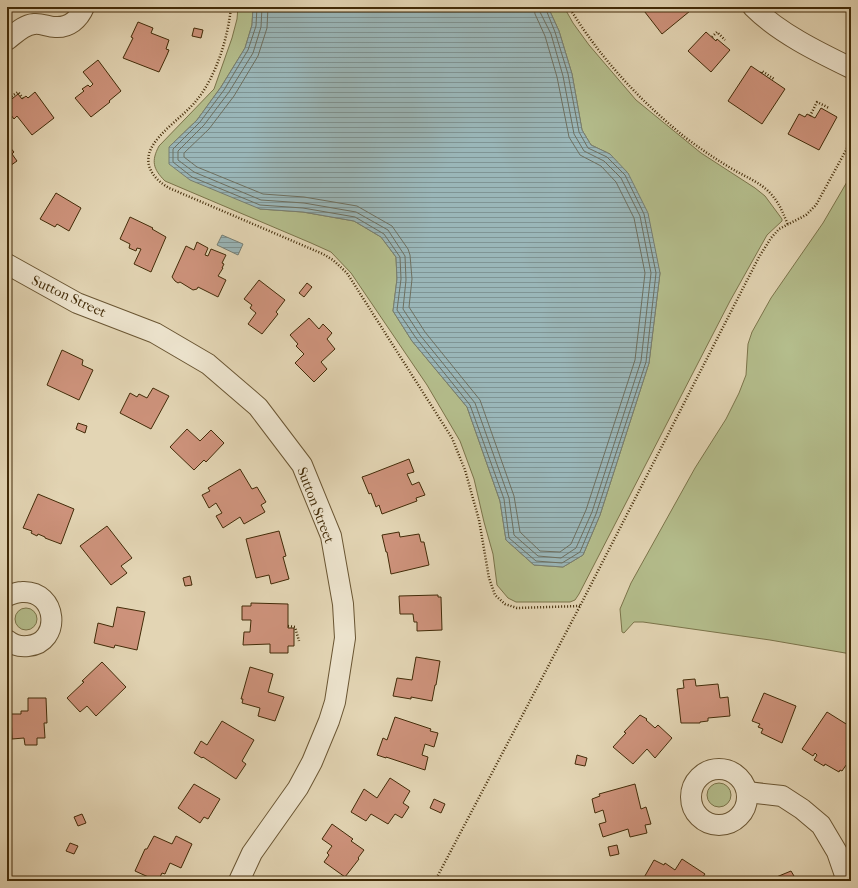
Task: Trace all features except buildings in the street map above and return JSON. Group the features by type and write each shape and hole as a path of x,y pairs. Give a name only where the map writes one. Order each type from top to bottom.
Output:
{"street":[{"path":"25,26 31,7"},
{"path":"7,40 25,26 34,23 54,27 70,25 81,14 84,7"},
{"path":"753,7 787,33 820,53 851,68"},
{"name":"Sutton Street","path":"7,264 77,303 155,333 208,364 258,406 302,465 331,536 343,604 345,638 335,702 329,721 308,769 293,795 252,853 239,881"},
{"path":"7,596 21,591 37,595 44,600 49,607 52,615 52,623 49,632 44,638 31,646 15,645 7,640"},
{"path":"747,792 782,796 807,813 821,825 837,852 847,881"}],"path":[{"path":"231,7 228,32 221,55 206,87 196,101 155,142 150,151 148,162 151,172 165,186 323,254 341,266 347,273 452,438 465,470 477,513 490,578 496,594 505,604 517,608 580,606"},
{"path":"569,7 593,44 634,91 656,112 710,156 769,192 777,201 788,225"},
{"path":"712,37 716,32 725,40"},
{"path":"761,73 762,71 774,80"},
{"path":"9,98 18,92 23,98"},
{"path":"810,116 817,102 829,108"},
{"path":"435,881 580,606 759,257 771,238 779,229 806,215 816,204 851,141"},
{"path":"288,626 295,627 299,641"}],"green space":[{"path":"238,7 253,7 252,25 245,48 221,87 197,120 169,147 260,209 303,212 354,221 381,237 396,257 397,279 393,311 412,341 467,407 500,501 506,540 534,565 563,567 583,555 600,515 649,363 660,273 610,154 591,145 582,130 572,74 559,31 548,7 564,7 573,23 589,45 636,100 701,153 765,196 782,219 782,221 767,235 730,301 575,600 570,602 516,602 508,598 497,585 493,554 474,479 460,441 427,385 351,273 331,252 165,181 158,173 154,165 154,161 156,151 159,146 214,89 232,38 237,19"},
{"path":"851,175 851,654 770,640 643,622 634,622 624,633 622,632 620,609 631,583 695,468 726,419 739,393 746,375 748,344 752,332 771,298 823,223"},
{"path":"26,608 34,611 37,619 34,627 26,630 18,627 15,619 18,611"},
{"path":"714,783 724,783 731,790 731,800 724,807 714,807 707,800 707,790"}],"water":[{"path":"253,7 548,7 559,31 572,74 582,130 591,145 610,154 628,173 648,213 660,273 649,363 600,515 583,555 563,567 534,565 506,540 500,501 467,407 412,341 393,311 397,279 396,257 381,237 354,221 303,212 260,209 190,180 169,164 169,147 197,120 221,87 245,48 252,25"},
{"path":"222,235 243,244 238,255 217,245"}]}
